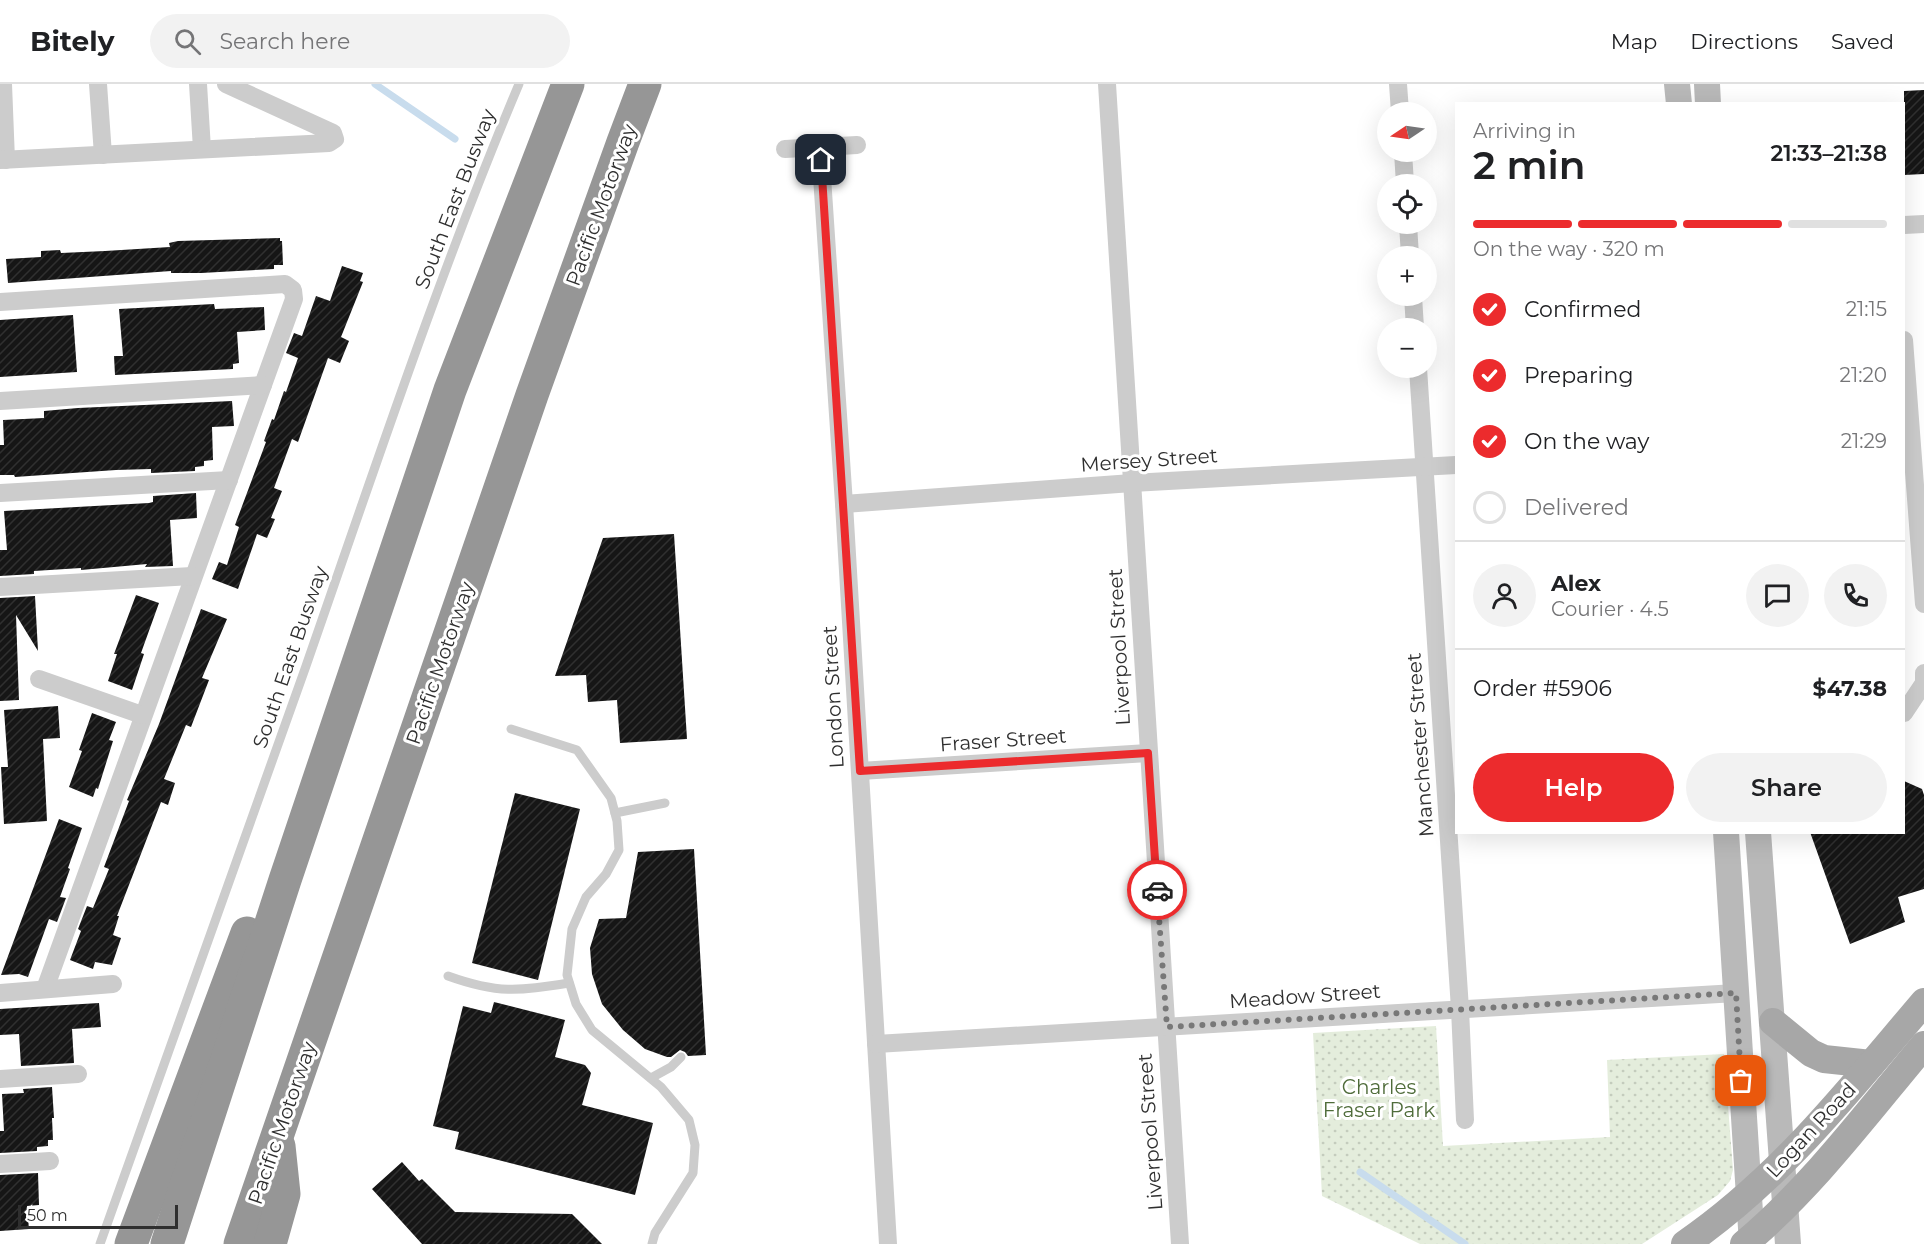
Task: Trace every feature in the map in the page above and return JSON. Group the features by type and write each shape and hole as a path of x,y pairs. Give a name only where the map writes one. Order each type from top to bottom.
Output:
{"highway":[{"path":"167,1244 285,880 450,390 568,84"},
{"name":"Pacific Motorway","path":"240,1244 532,395 645,84"},
{"path":"131,1244 245,935 285,880"},
{"path":"270,1244 284,1194 278,1134"}],"main road":[{"path":"1677,84 1679,102"},
{"path":"1707,84 1708,102"},
{"path":"1726,834 1749,1194 1749,1242"},
{"path":"1758,834 1788,1244"},
{"name":"Logan Road","path":"1685,1244 1713,1225 1782,1165 1924,1002"},
{"path":"1773,1022 1811,1053 1824,1059 1871,1064"},
{"name":"Logan Road","path":"1749,1242 1827,1160 1924,1045"}],"street":[{"path":"3,84 3,160 329,143 335,139 333,133 226,84"},
{"path":"98,84 103,154"},
{"path":"198,84 202,149"},
{"name":"Liverpool Street","path":"1107,84 1180,1244"},
{"path":"1398,84 1399,102"},
{"path":"785,149 857,145"},
{"name":"London Street","path":"820,147 844,504 888,1244"},
{"path":"1905,225 1924,224"},
{"path":"0,302 285,284 292,290 294,298 45,989"},
{"path":"1905,353 1924,604"},
{"name":"Manchester Street","path":"1419,378 1450,737 1465,1120"},
{"path":"0,401 263,385"},
{"name":"Mersey Street","path":"844,504 1131,483 1455,465"},
{"path":"0,493 229,480"},
{"path":"0,587 192,576"},
{"path":"1905,712 1924,683 1924,674"},
{"path":"39,679 142,716"},
{"name":"Fraser Street","path":"860,771 1148,753"},
{"path":"0,993 113,984"},
{"name":"Meadow Street","path":"876,1044 1736,993"},
{"path":"0,1079 78,1074"},
{"path":"0,1164 50,1161"}],"lane":[{"name":"South East Busway","path":"100,1244 277,750 411,364 483,168 519,84"},
{"path":"511,729 578,750 611,798 619,850 606,874 586,897 572,929 567,975 576,1004 592,1030 661,1087 689,1120 695,1145 693,1173 655,1233 652,1244"},
{"path":"615,813 665,803"},
{"path":"448,976 477,986 501,990 524,990 569,982"},
{"path":"651,1078 681,1057"}],"green space":[{"name":"Charles Fraser Park","path":"1436,1026 1443,1146 1610,1137 1607,1060 1724,1054 1733,1170 1730,1181 1718,1195 1642,1244 1420,1244 1322,1196 1313,1033"}],"building":[{"path":"1924,90 1924,174 1905,175 1904,91"},
{"path":"280,238 283,265 274,265 274,269 201,273 171,273 171,271 8,283 6,259 41,257 41,251 60,250 61,253 105,251 170,247 169,243 178,241"},
{"path":"342,266 363,273 360,281 363,282 341,337 349,341 340,363 328,358 298,442 292,439 274,488 282,491 271,518 275,519 267,538 257,534 238,589 212,579 219,562 227,565 239,527 235,525 266,442 264,441 272,419 274,420 284,391 286,392 298,358 286,353 294,333 302,336 316,296 330,301"},
{"path":"214,304 215,309 264,307 265,330 237,332 239,363 233,364 233,369 115,375 114,356 123,356 119,309"},
{"path":"73,315 77,372 0,377 0,320"},
{"path":"232,401 234,426 212,427 213,460 204,461 204,466 195,467 195,471 151,473 151,469 15,477 14,475 0,475 0,445 4,445 3,420 44,418 44,411 78,408"},
{"path":"196,493 197,518 170,520 173,566 145,567 147,564 81,570 81,568 34,571 34,574 0,576 0,550 7,550 4,511 149,503 153,502 153,496"},
{"path":"674,534 687,739 620,743 617,700 588,702 586,675 555,676 603,538"},
{"path":"136,595 159,603 141,653 144,654 132,690 108,681 117,654 114,654"},
{"path":"35,596 38,651 16,615 19,700 0,701 0,598"},
{"path":"201,609 227,619 202,678 209,680 191,727 186,725 164,779 175,783 168,805 161,802 117,916 119,916 113,935 121,938 112,965 95,962 93,969 70,960 81,931 78,929 87,906 93,908 109,869 104,867 129,801 127,800 159,724"},
{"path":"58,706 60,738 43,739 47,821 4,824 1,767 8,767 4,710"},
{"path":"92,713 116,722 109,740 113,741 98,789 96,788 93,797 69,787"},
{"path":"1905,781 1922,789 1924,795 1924,889 1898,897 1905,922 1850,944 1811,834 1905,834"},
{"path":"515,793 580,809 538,980 472,963"},
{"path":"59,819 82,828 60,897 66,898 57,922 49,919 28,977 19,974 1,975"},
{"path":"694,849 706,1055 688,1056 680,1050 671,1057 667,1057 645,1049 623,1030 602,1004 592,974 590,948 599,919 626,918 638,852"},
{"path":"494,1002 565,1020 555,1057 585,1065 591,1073 582,1105 653,1123 635,1195 455,1149 459,1132 433,1126 463,1006 491,1013"},
{"path":"99,1003 101,1027 72,1029 74,1063 21,1066 19,1034 0,1035 0,1009"},
{"path":"52,1087 53,1140 48,1140 48,1146 37,1147 37,1151 0,1153 0,1131 4,1131 2,1094 24,1093 23,1089"},
{"path":"402,1162 419,1181 422,1179 455,1212 572,1214 602,1244 422,1244 372,1189"},
{"path":"38,1173 39,1205 27,1206 29,1229 0,1231 0,1175"}],"waterway":[{"path":"375,84 455,139"},
{"path":"1360,1172 1465,1244"}],"way so far":[{"path":"1157,890 1167,1027 1736,993 1741,1081"}],"route":[{"path":"821,160 860,771 1148,753 1157,890"}]}
